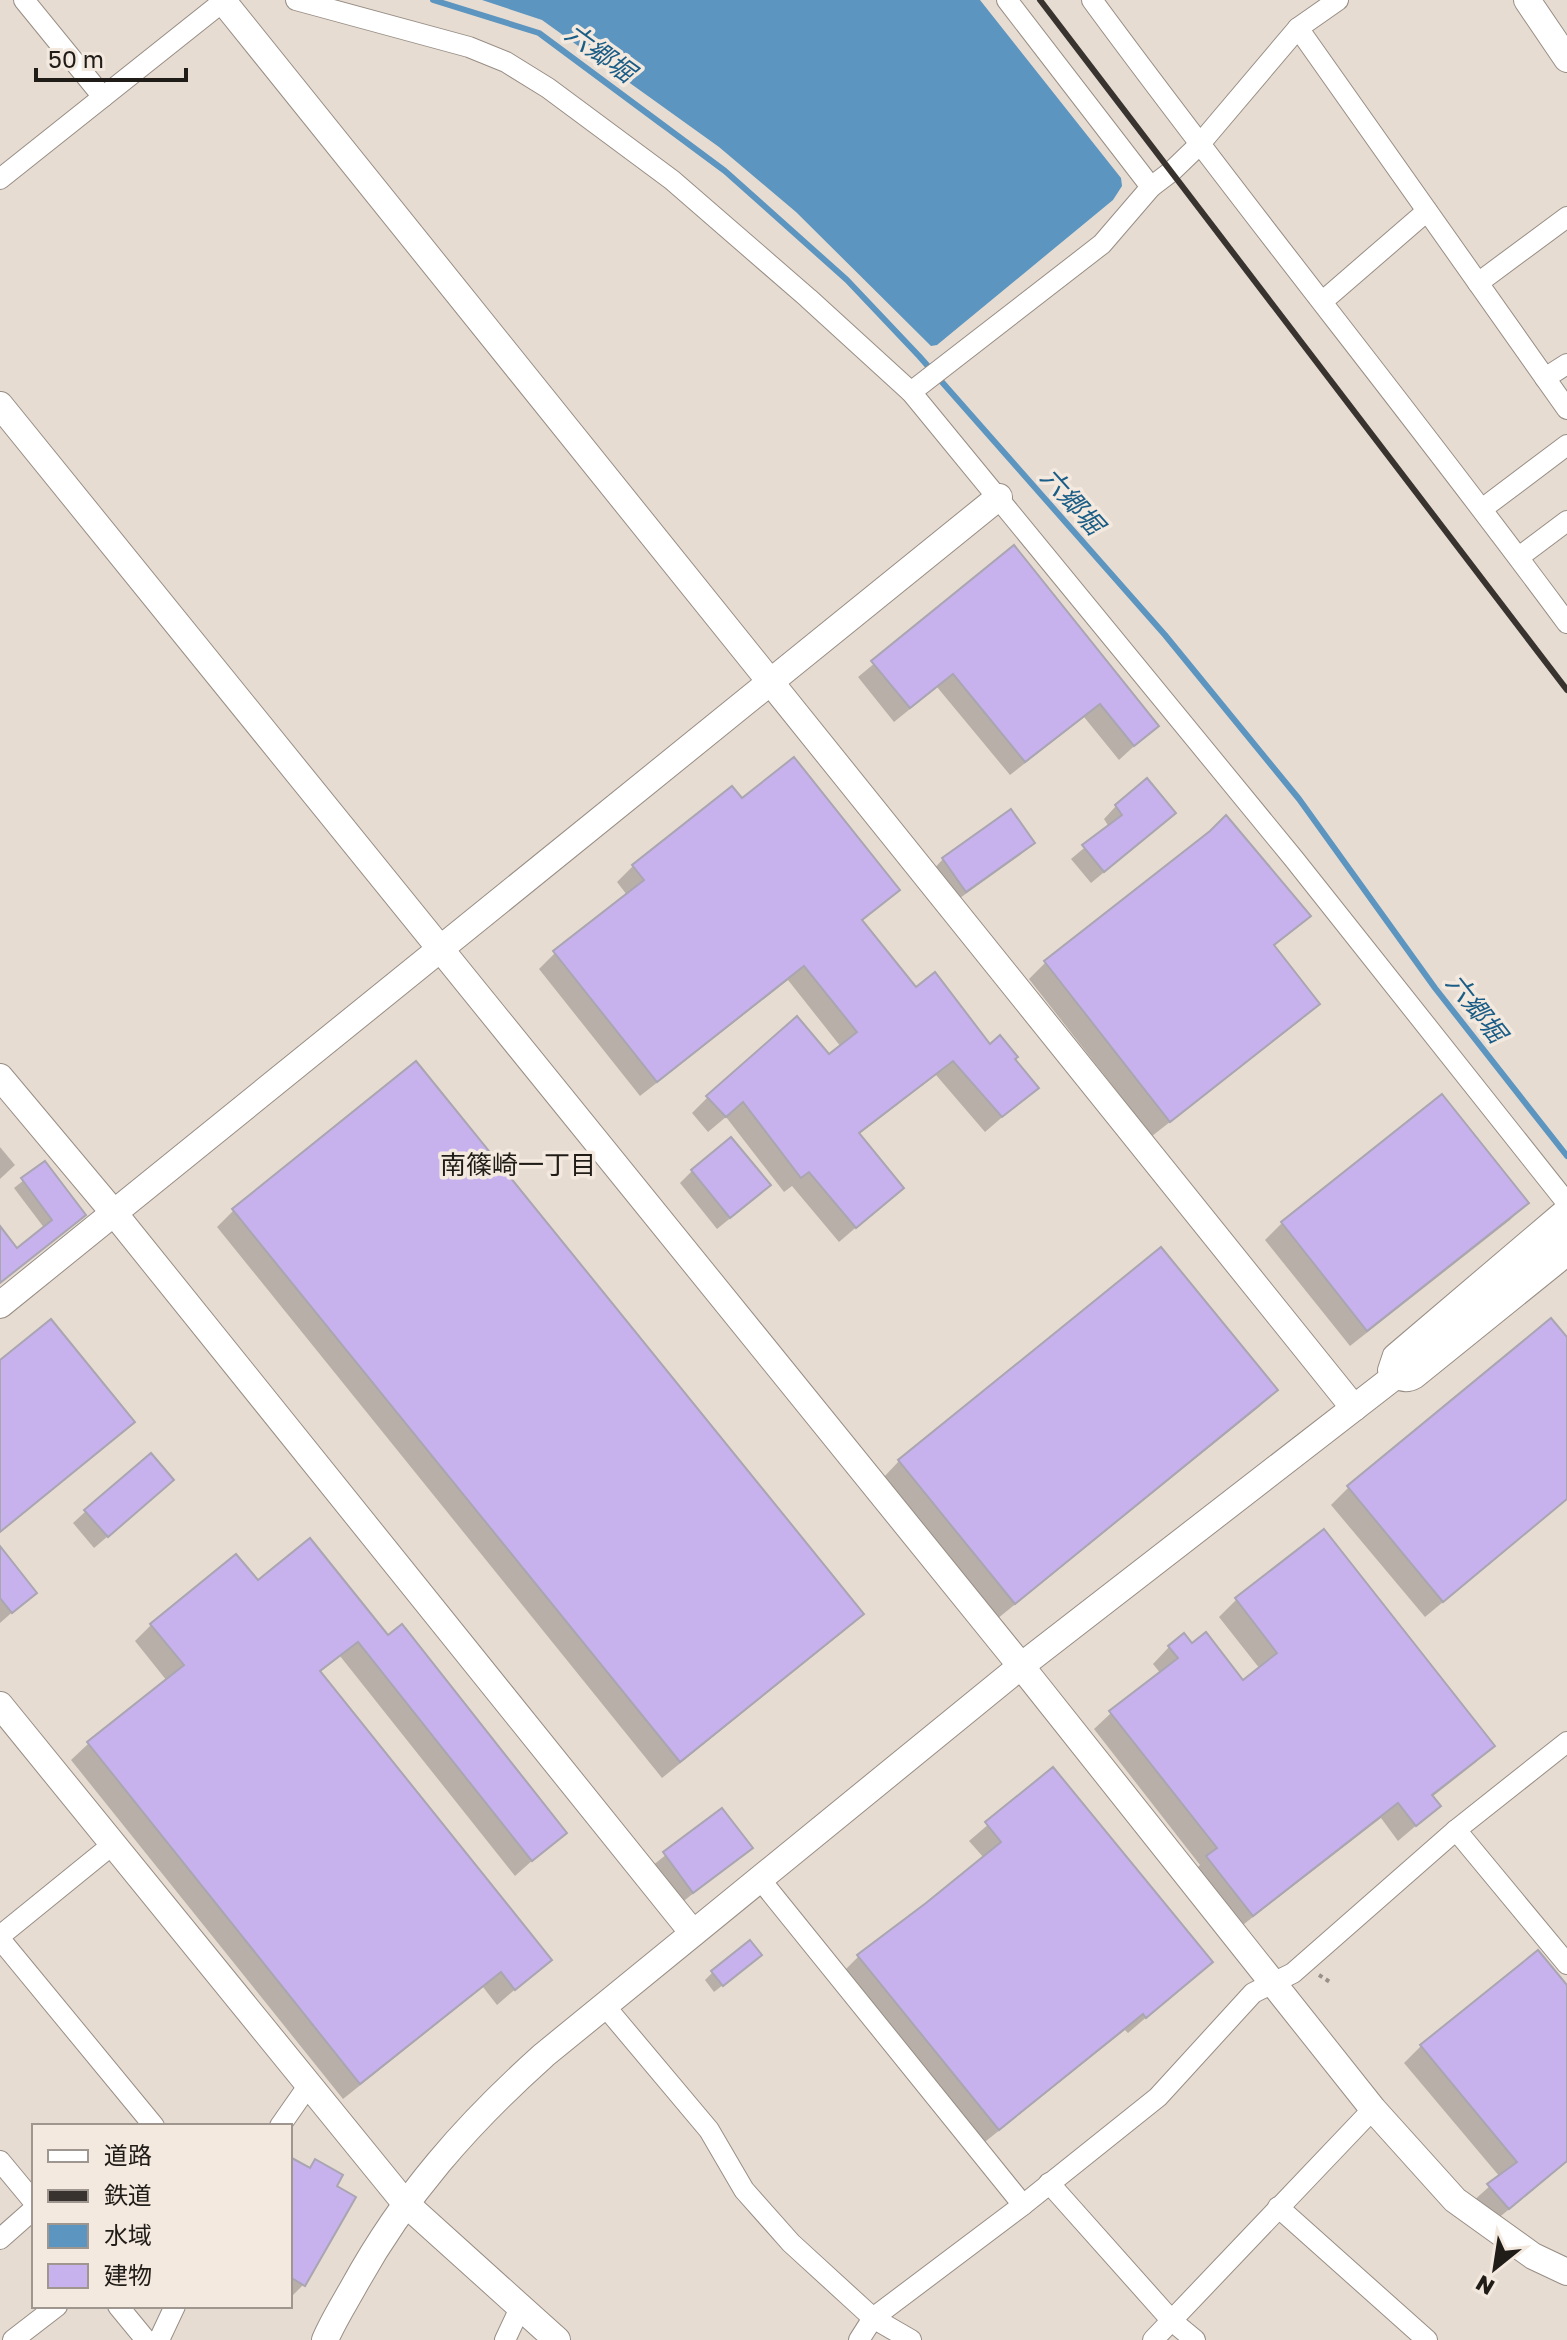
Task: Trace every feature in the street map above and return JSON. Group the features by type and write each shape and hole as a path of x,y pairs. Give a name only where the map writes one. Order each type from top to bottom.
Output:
{"street":[{"path":"24,0 103,97"},
{"path":"1,175 222,0 1354,1408"},
{"path":"296,0 469,47 506,62 672,180 911,392 1284,847 1567,1205 1393,1355 1388,1370 1394,1377 1409,1382 1416,1378 1567,1256"},
{"path":"1007,0 1151,187"},
{"path":"1092,0 1199,145 1323,301 1567,623"},
{"path":"911,392 1102,244 1151,187 1199,145 1298,28 1338,0"},
{"path":"1527,0 1567,59"},
{"path":"1298,28 1567,409"},
{"path":"1323,301 1427,211"},
{"path":"1478,283 1567,217"},
{"path":"1545,378 1567,364"},
{"path":"0,405 1021,1666 1373,2109 1455,2200 1533,2256 1567,2272"},
{"path":"1482,509 1567,445"},
{"path":"0,1305 999,497"},
{"path":"1519,557 1567,521"},
{"path":"0,1077 114,1213 693,1933"},
{"path":"325,2340 363,2270 405,2203 496,2098 604,2005 1021,1666 1394,1377 1567,1233"},
{"path":"0,1705 405,2203 557,2340"},
{"path":"859,2340 873,2318 1023,2205 1158,2097 1253,1993 1293,1973 1456,1830 1567,1742"},
{"path":"1456,1830 1567,1964"},
{"path":"112,1845 0,1938 152,2124"},
{"path":"759,1878 1023,2205"},
{"path":"604,2005 709,2130 744,2190 791,2243 873,2318 911,2340"},
{"path":"281,2124 308,2086"},
{"path":"1153,2340 1373,2109"},
{"path":"0,2161 32,2200"},
{"path":"1049,2183 1172,2321 1195,2340"},
{"path":"1278,2207 1427,2340"},
{"path":"0,2239 32,2211"},
{"path":"13,2340 54,2308"},
{"path":"120,2308 146,2340"},
{"path":"159,2340 174,2308"},
{"path":"505,2340 520,2308"}],"water":[{"path":"482,0 980,0 1121,178 1122,186 1113,200 937,345 931,346 796,212 719,147 542,20"}],"building":[{"path":"1014,545 1159,726 1134,746 1100,704 1025,762 953,674 910,708 871,661"},
{"path":"794,757 900,890 862,920 916,987 935,972 990,1044 1000,1035 1039,1088 1002,1117 953,1061 859,1133 904,1188 856,1228 809,1172 801,1178 743,1102 726,1117 706,1096 797,1016 829,1054 857,1032 804,966 657,1082 553,951 644,880 632,865 732,786 742,798"},
{"path":"1147,778 1176,813 1104,872 1082,845 1122,815 1115,805"},
{"path":"1011,809 1035,843 966,892 942,858"},
{"path":"1226,815 1311,916 1274,945 1320,1004 1170,1122 1044,961 1210,831"},
{"path":"416,1061 864,1614 680,1762 232,1209"},
{"path":"1442,1094 1529,1203 1367,1331 1281,1222"},
{"path":"731,1137 771,1185 730,1218 691,1170"},
{"path":"45,1161 86,1215 0,1283 0,1226 17,1248 52,1220 21,1178"},
{"path":"1161,1247 1278,1390 1015,1604 898,1460"},
{"path":"1551,1318 1567,1337 1567,1499 1443,1602 1347,1486"},
{"path":"51,1319 135,1422 0,1532 0,1360"},
{"path":"151,1453 174,1480 108,1537 84,1510"},
{"path":"1324,1529 1495,1746 1432,1795 1441,1806 1416,1826 1398,1803 1253,1916 1206,1856 1217,1848 1109,1711 1178,1658 1168,1646 1184,1633 1192,1643 1206,1632 1243,1680 1277,1653 1235,1598"},
{"path":"310,1538 388,1635 402,1624 567,1833 532,1861 358,1642 320,1671 552,1960 515,1990 501,1972 360,2084 87,1742 184,1665 150,1624 236,1554 258,1580"},
{"path":"0,1546 37,1593 12,1613 0,1598"},
{"path":"1053,1767 1213,1962 1146,2018 1143,2014 999,2130 857,1955 1001,1842 985,1822"},
{"path":"722,1808 753,1848 693,1893 663,1852"},
{"path":"750,1940 762,1955 723,1986 711,1971"},
{"path":"1538,1950 1567,1985 1567,2161 1509,2209 1487,2184 1517,2162 1420,2045"},
{"path":"292,2158 310,2168 315,2159 343,2175 337,2186 356,2197 305,2286 292,2278"}],"waterway":[{"name":"六郷堀","path":"433,0 539,33 725,171 847,280 919,356 1165,635 1299,799 1435,988 1567,1156"}],"railway":[{"path":"1040,0 1567,690"}],"district":[{"name":"南篠崎一丁目","path":"518,1165"}]}
